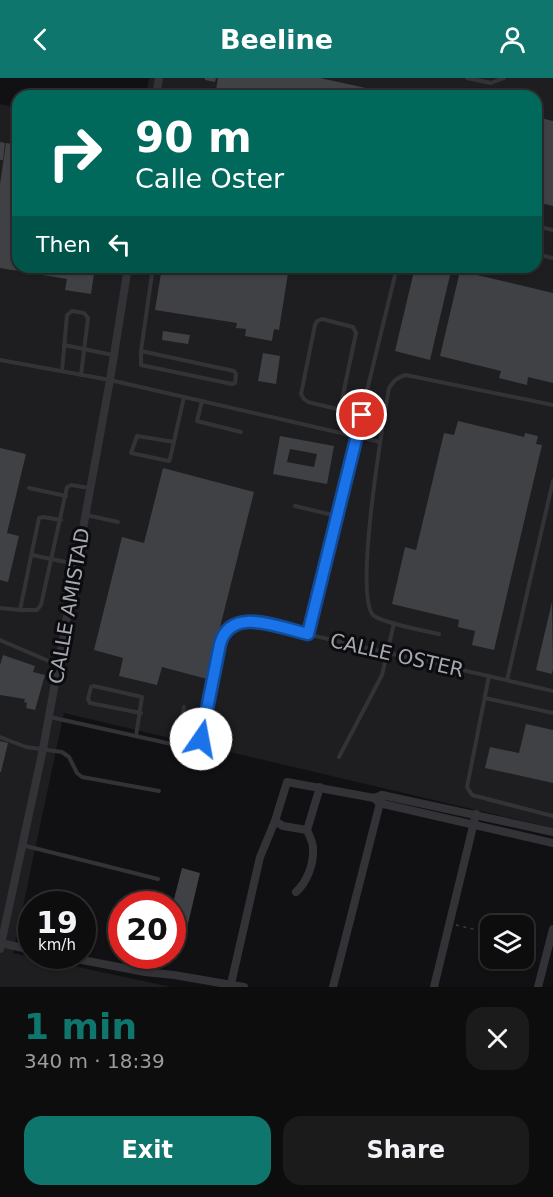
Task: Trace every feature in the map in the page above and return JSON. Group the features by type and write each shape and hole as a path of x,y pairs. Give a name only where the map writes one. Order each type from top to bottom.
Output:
{"street":[{"name":"CALLE AMISTAD","path":"1,946 59,665 127,273"},
{"path":"231,984 260,857 275,821 286,784 289,782 477,814 553,832"},
{"path":"296,892 305,884 313,852 307,830 320,788"},
{"path":"378,798 474,825 553,843"},
{"path":"333,987 378,798"},
{"path":"434,987 477,814"},
{"path":"275,821 283,826 307,830"},
{"path":"538,987 551,947 553,929"},
{"path":"1,946 18,948"},
{"path":"96,963 244,987"}],"lane":[{"path":"467,78 491,83 504,78"},
{"path":"141,351 234,371 235,382 232,384 142,366 141,351 152,273"},
{"path":"308,634 396,273"},
{"path":"62,371 67,315 72,311 84,313 88,318 81,375"},
{"path":"340,409 356,333 353,327 322,319 315,324 301,394 303,399 362,415"},
{"path":"64,345 114,355"},
{"path":"0,360 110,380 380,442"},
{"path":"439,633 394,624 373,615 370,609 367,544 389,388 399,377 406,375 553,405"},
{"path":"174,442 140,435 135,438 131,453 167,462 170,459 174,442 184,397"},
{"path":"201,401 197,422 241,432"},
{"path":"507,680 553,481"},
{"path":"0,608 33,611 40,609 69,486 91,488"},
{"path":"29,488 66,496"},
{"path":"295,506 337,516"},
{"path":"86,514 118,522"},
{"path":"20,610 39,518 61,520"},
{"path":"32,555 77,564"},
{"name":"CALLE OSTER","path":"176,745 191,746 201,739 222,636 231,625 238,622 254,621 553,691"},
{"path":"339,757 382,675 394,624"},
{"path":"0,640 59,665"},
{"path":"489,676 466,787 468,792 472,795 553,816"},
{"path":"136,736 141,713 141,696 91,687 88,699 90,703 141,713"},
{"path":"485,698 553,713"},
{"path":"49,717 176,745 184,707"},
{"path":"0,736 26,747 62,752 66,754 77,773 82,777 159,791"},
{"path":"22,845 158,879"}],"path":[{"path":"449,923 480,931"},
{"path":"534,943 551,947"}],"shaded area":[{"path":"149,78 553,78 553,828 64,713 26,891 18,891 18,929 13,953 18,954 18,969 87,969 171,987 0,987 0,104 12,107 12,273 542,273 542,90 147,90"}],"building":[{"path":"205,78 216,78 215,82 205,80"},
{"path":"218,78 320,78 375,90 216,90"},
{"path":"542,118 553,121 553,206 542,203"},
{"path":"0,142 5,143 3,160 0,160"},
{"path":"6,143 12,144 12,270 0,268 0,184"},
{"path":"30,273 94,273 91,294 65,290 67,279"},
{"path":"161,273 288,273 279,330 274,329 272,341 245,336 246,329 236,328 237,323 155,310"},
{"path":"414,273 450,275 430,360 395,351"},
{"path":"460,273 468,273 553,293 553,383 528,377 527,385 499,378 501,371 440,356"},
{"path":"163,331 190,335 188,344 162,340"},
{"path":"263,353 280,356 276,384 258,381"},
{"path":"458,421 524,437 525,433 538,436 536,444 542,445 494,650 472,645 475,631 458,627 459,620 392,604 405,547 416,550 444,433 454,435"},
{"path":"280,436 334,446 327,484 273,474","holes":["290,449 317,454 314,467 287,462"]},
{"path":"0,448 26,454 7,533 19,536 8,582 0,580"},
{"path":"163,468 254,492 207,679 162,667 157,685 119,676 123,658 94,650 122,537 144,543"},
{"path":"552,602 553,669 552,674 536,670"},
{"path":"3,655 35,666 33,672 45,675 35,710 26,708 25,699 0,695 0,665"},
{"path":"526,724 553,730 553,783 485,768 490,747 519,753"},
{"path":"0,741 8,743 1,772 0,772"},
{"path":"182,868 200,873 187,928 186,891 176,891"}],"route":[{"path":"201,739 222,636 231,625 254,621 308,634 362,415"}]}
